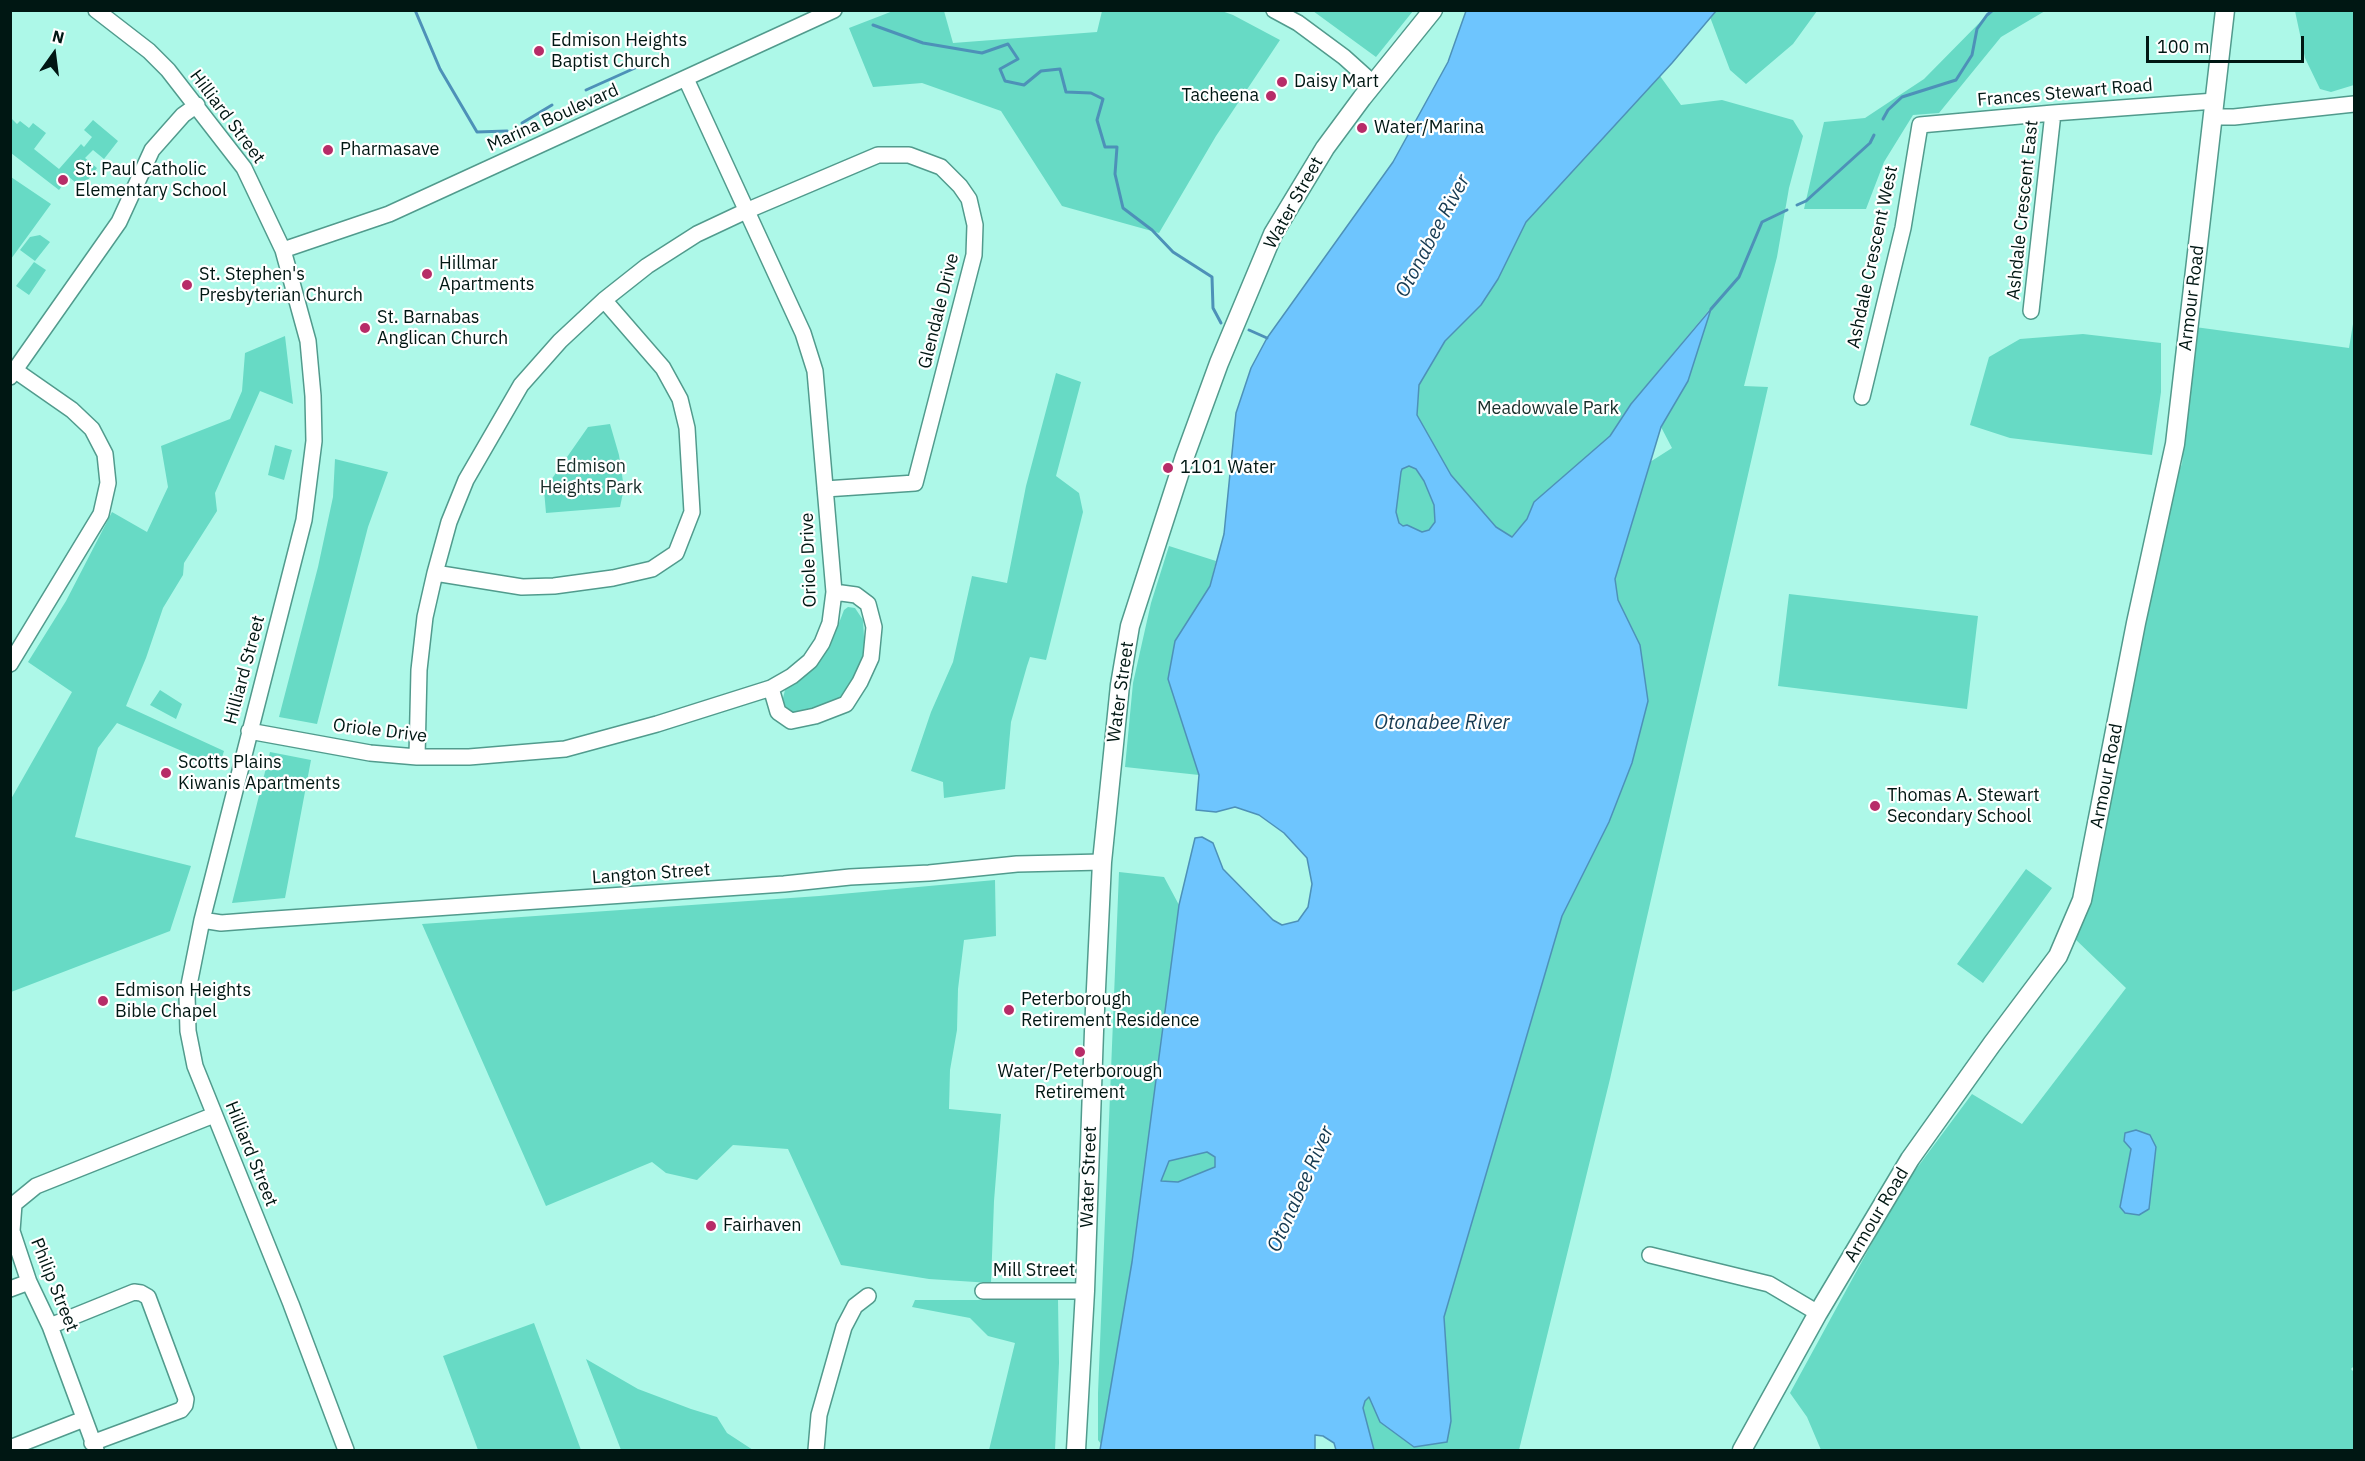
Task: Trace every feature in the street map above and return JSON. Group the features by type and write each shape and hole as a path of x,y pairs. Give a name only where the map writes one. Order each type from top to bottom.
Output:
{"main road":[{"name":"Water Street","path":"1076,1450 1085,1291 1102,862 1120,685 1130,626 1185,456 1219,363 1273,234 1325,148 1433,10"},
{"name":"Armour Road","path":"1742,1450 1818,1313 1910,1159 2058,956 2082,900 2136,623 2175,444 2225,10"}],"street":[{"name":"Hilliard Street","path":"96,10 149,51 196,105 244,168 283,250 308,340 314,441 304,520 202,920 187,995 188,1031 195,1066 291,1304 346,1450"},
{"path":"1274,10 1299,23 1344,57 1374,84"},
{"name":"Marina Boulevard","path":"283,250 389,214 686,79 825,12"},
{"name":"Oriole Drive","path":"249,731 370,753 417,757 469,757 565,749 657,724 771,688 792,676 810,661 822,643 830,623 834,592 815,371 803,333 686,79"},
{"name":"Frances Stewart Road","path":"1920,125 2053,113 2214,109 2234,117 2355,104"},
{"path":"10,664 101,514 108,483 105,454 92,429 72,410 13,374 119,222 152,150 183,115 196,105"},
{"name":"Ashdale Crescent East","path":"2031,311 2053,113"},
{"name":"Ashdale Crescent West","path":"1862,397 1903,228 1920,125"},
{"name":"Glendale Drive","path":"746,210 878,155 909,155 941,167 969,199 975,225 974,255 915,483 825,489"},
{"path":"417,757 419,670 425,617 435,573 449,522 466,480 513,398 521,385 560,341 604,300 647,266 697,234 746,210"},
{"path":"435,573 522,587 554,586 613,578 652,569 676,553 692,512 687,428 680,399 663,368 604,300"},
{"path":"771,688 778,712 791,721 815,716 846,704 861,682 871,658 874,627 868,604 856,596 834,592"},
{"name":"Langton Street","path":"202,920 221,923 784,884 1017,864 1102,862"},
{"name":"Philip Street","path":"94,1447 50,1326 29,1282 12,1231 14,1204 36,1186 214,1114"},
{"path":"1650,1255 1769,1284 1818,1313"},
{"path":"10,1289 29,1282"},
{"name":"Mill Street","path":"983,1291 1085,1291"},
{"path":"50,1326 134,1292 141,1293 147,1298 186,1399 181,1410 94,1447"},
{"path":"816,1450 819,1415 844,1327 855,1306 868,1296"},
{"path":"10,1448 84,1419"}],"green space":[{"path":"1219,10 1280,40 1216,136 1159,233 1062,206 1001,111 922,83 873,87 849,28 893,11 944,11 953,43 1097,32 1102,11"},
{"path":"1716,10 1817,11 1793,44 1746,84 1730,70 1710,17"},
{"path":"1313,11 1413,11 1376,57"},
{"path":"1991,11 2045,11 2001,37 1939,113 1913,115 1884,162 1866,209 1804,209 1824,122 1865,118 1924,79"},
{"path":"2295,11 2354,11 2354,85 2331,92 2320,89 2305,58"},
{"name":"Meadowvale Park","path":"1660,76 1681,105 1722,100 1793,120 1803,136 1789,188 1777,257 1744,386 1768,387 1610,1079 1519,1450 1374,1450 1363,1408 1369,1397 1451,1421 1444,1317 1562,916 1609,822 1632,763 1648,701 1640,646 1618,600 1615,579 1650,462 1672,448 1661,427 1688,381 1709,310 1631,404 1610,436 1534,502 1527,519 1511,537 1496,527 1451,475 1417,415 1419,385 1445,341 1481,305 1498,279 1526,222"},
{"path":"11,118 17,124 20,121 29,128 33,123 46,133 34,149 59,169 81,144 84,147 92,137 84,130 93,120 118,141 104,159 93,150 85,158 97,168 82,188 69,177 59,190 11,153"},
{"path":"11,177 51,204 11,259"},
{"path":"40,235 50,242 35,261 20,250 30,237"},
{"path":"34,262 46,270 29,295 16,286"},
{"path":"2354,318 2354,1366 2351,1369 2354,1372 2354,1450 1821,1450 1807,1417 1790,1393 1902,1188 1972,1094 2022,1124 2126,988 2073,937 2169,491 2182,464 2195,327 2349,348"},
{"path":"2083,334 2161,343 2161,392 2152,455 2010,438 1970,425 1989,357 2020,339"},
{"path":"285,336 293,404 260,391 215,493 217,511 184,563 183,575 163,608 126,706 224,751 219,767 117,723 98,748 75,837 191,866 170,931 11,992 11,799 72,692 28,662 66,601 112,512 147,532 168,487 161,446 230,419 242,391 245,353"},
{"path":"1056,373 1081,382 1056,476 1079,493 1083,512 1046,660 1030,657 1027,666 1011,722 1005,789 944,798 943,782 911,771 931,712 953,662 972,576 1007,583 1026,486"},
{"name":"Edmison Heights Park","path":"610,424 619,455 624,488 620,507 546,513 544,490 588,427"},
{"path":"275,445 292,450 284,480 268,475"},
{"path":"335,459 388,472 368,527 317,724 279,717 318,567 333,497"},
{"path":"1409,465 1416,469 1424,481 1434,505 1435,522 1429,530 1422,532 1399,523 1396,512 1401,472"},
{"path":"1169,546 1216,561 1210,586 1175,641 1168,679 1199,775 1125,767 1133,683 1151,603"},
{"path":"1789,594 1978,616 1967,709 1778,686"},
{"path":"848,607 855,608 863,620 865,653 862,669 841,699 823,708 789,714 784,708 785,690 812,670 834,636 844,610"},
{"path":"160,690 182,704 176,719 150,705"},
{"path":"270,752 311,760 285,898 232,903"},
{"path":"2026,869 2052,888 1983,983 1957,964"},
{"path":"1119,872 1164,877 1179,905 1132,1262 1101,1444 1098,1440 1098,1393"},
{"path":"995,880 996,936 964,940 958,989 957,1030 950,1070 949,1109 1001,1114 994,1201 991,1283 929,1279 841,1265 788,1149 733,1145 697,1180 666,1173 652,1162 546,1206 422,924 819,896"},
{"path":"1207,1152 1215,1157 1215,1167 1178,1182 1161,1181 1168,1161"},
{"path":"915,1300 1058,1300 1059,1363 1055,1450 989,1450 1015,1343 988,1336 970,1318 912,1307"},
{"path":"534,1323 581,1450 478,1450 443,1356"},
{"path":"586,1359 638,1389 717,1417 727,1433 753,1450 621,1450"}],"water":[{"name":"Otonabee River","path":"1466,11 1716,11 1672,63 1526,222 1498,279 1481,305 1445,341 1419,385 1417,415 1451,475 1496,527 1512,537 1527,519 1534,502 1610,436 1631,404 1711,309 1688,381 1661,427 1615,579 1618,600 1640,645 1648,701 1632,763 1609,822 1562,916 1444,1317 1451,1421 1447,1442 1414,1447 1380,1422 1369,1397 1363,1408 1374,1450 1336,1450 1334,1443 1323,1436 1315,1435 1315,1450 1100,1450 1132,1262 1179,905 1195,838 1202,837 1213,843 1223,869 1273,920 1282,925 1298,921 1308,907 1312,884 1307,858 1284,833 1259,815 1235,807 1216,812 1196,810 1199,775 1168,679 1175,641 1210,586 1224,534 1236,413 1251,368 1267,338 1393,162 1448,62","holes":["1409,466 1416,469 1424,481 1434,505 1435,522 1429,530 1422,532 1399,523 1396,512 1401,472","1207,1152 1215,1157 1215,1167 1178,1182 1161,1181 1169,1161"]},
{"path":"2136,1130 2150,1135 2156,1147 2149,1209 2139,1215 2125,1213 2120,1207 2131,1149 2124,1141 2125,1133"}],"waterway":[{"path":"415,10 440,69 477,132 507,131"},
{"path":"1883,119 1888,110 1902,97 1956,80 1972,55 1977,29 1993,10"},
{"path":"873,25 923,43 982,53 1008,44 1018,59 1000,69 1005,81 1024,85 1041,71 1060,69 1066,92 1091,93 1103,99 1097,120 1105,147 1117,147 1115,174 1123,208 1152,230 1173,252 1212,277 1213,308 1221,323"},
{"path":"586,90 635,68"},
{"path":"522,123 552,105"},
{"path":"1797,205 1806,201 1870,143 1874,135"},
{"path":"1711,309 1739,277 1762,222 1787,210"},
{"path":"1249,330 1267,338"}],"place":[{"name":"Edmison Heights Baptist Church","path":"539,51"},
{"name":"Daisy Mart","path":"1282,82"},
{"name":"Tacheena","path":"1271,96"},
{"name":"Water/Marina","path":"1362,128"},
{"name":"Pharmasave","path":"328,150"},
{"name":"St. Paul Catholic Elementary School","path":"63,180"},
{"name":"Hillmar Apartments","path":"427,274"},
{"name":"St. Stephen's Presbyterian Church","path":"187,285"},
{"name":"St. Barnabas Anglican Church","path":"365,328"},
{"name":"1101 Water","path":"1168,468"},
{"name":"Scotts Plains Kiwanis Apartments","path":"166,773"},
{"name":"Thomas A. Stewart Secondary School","path":"1875,806"},
{"name":"Edmison Heights Bible Chapel","path":"103,1001"},
{"name":"Peterborough Retirement Residence","path":"1009,1010"},
{"name":"Water/Peterborough Retirement","path":"1080,1052"},
{"name":"Fairhaven","path":"711,1226"}]}
